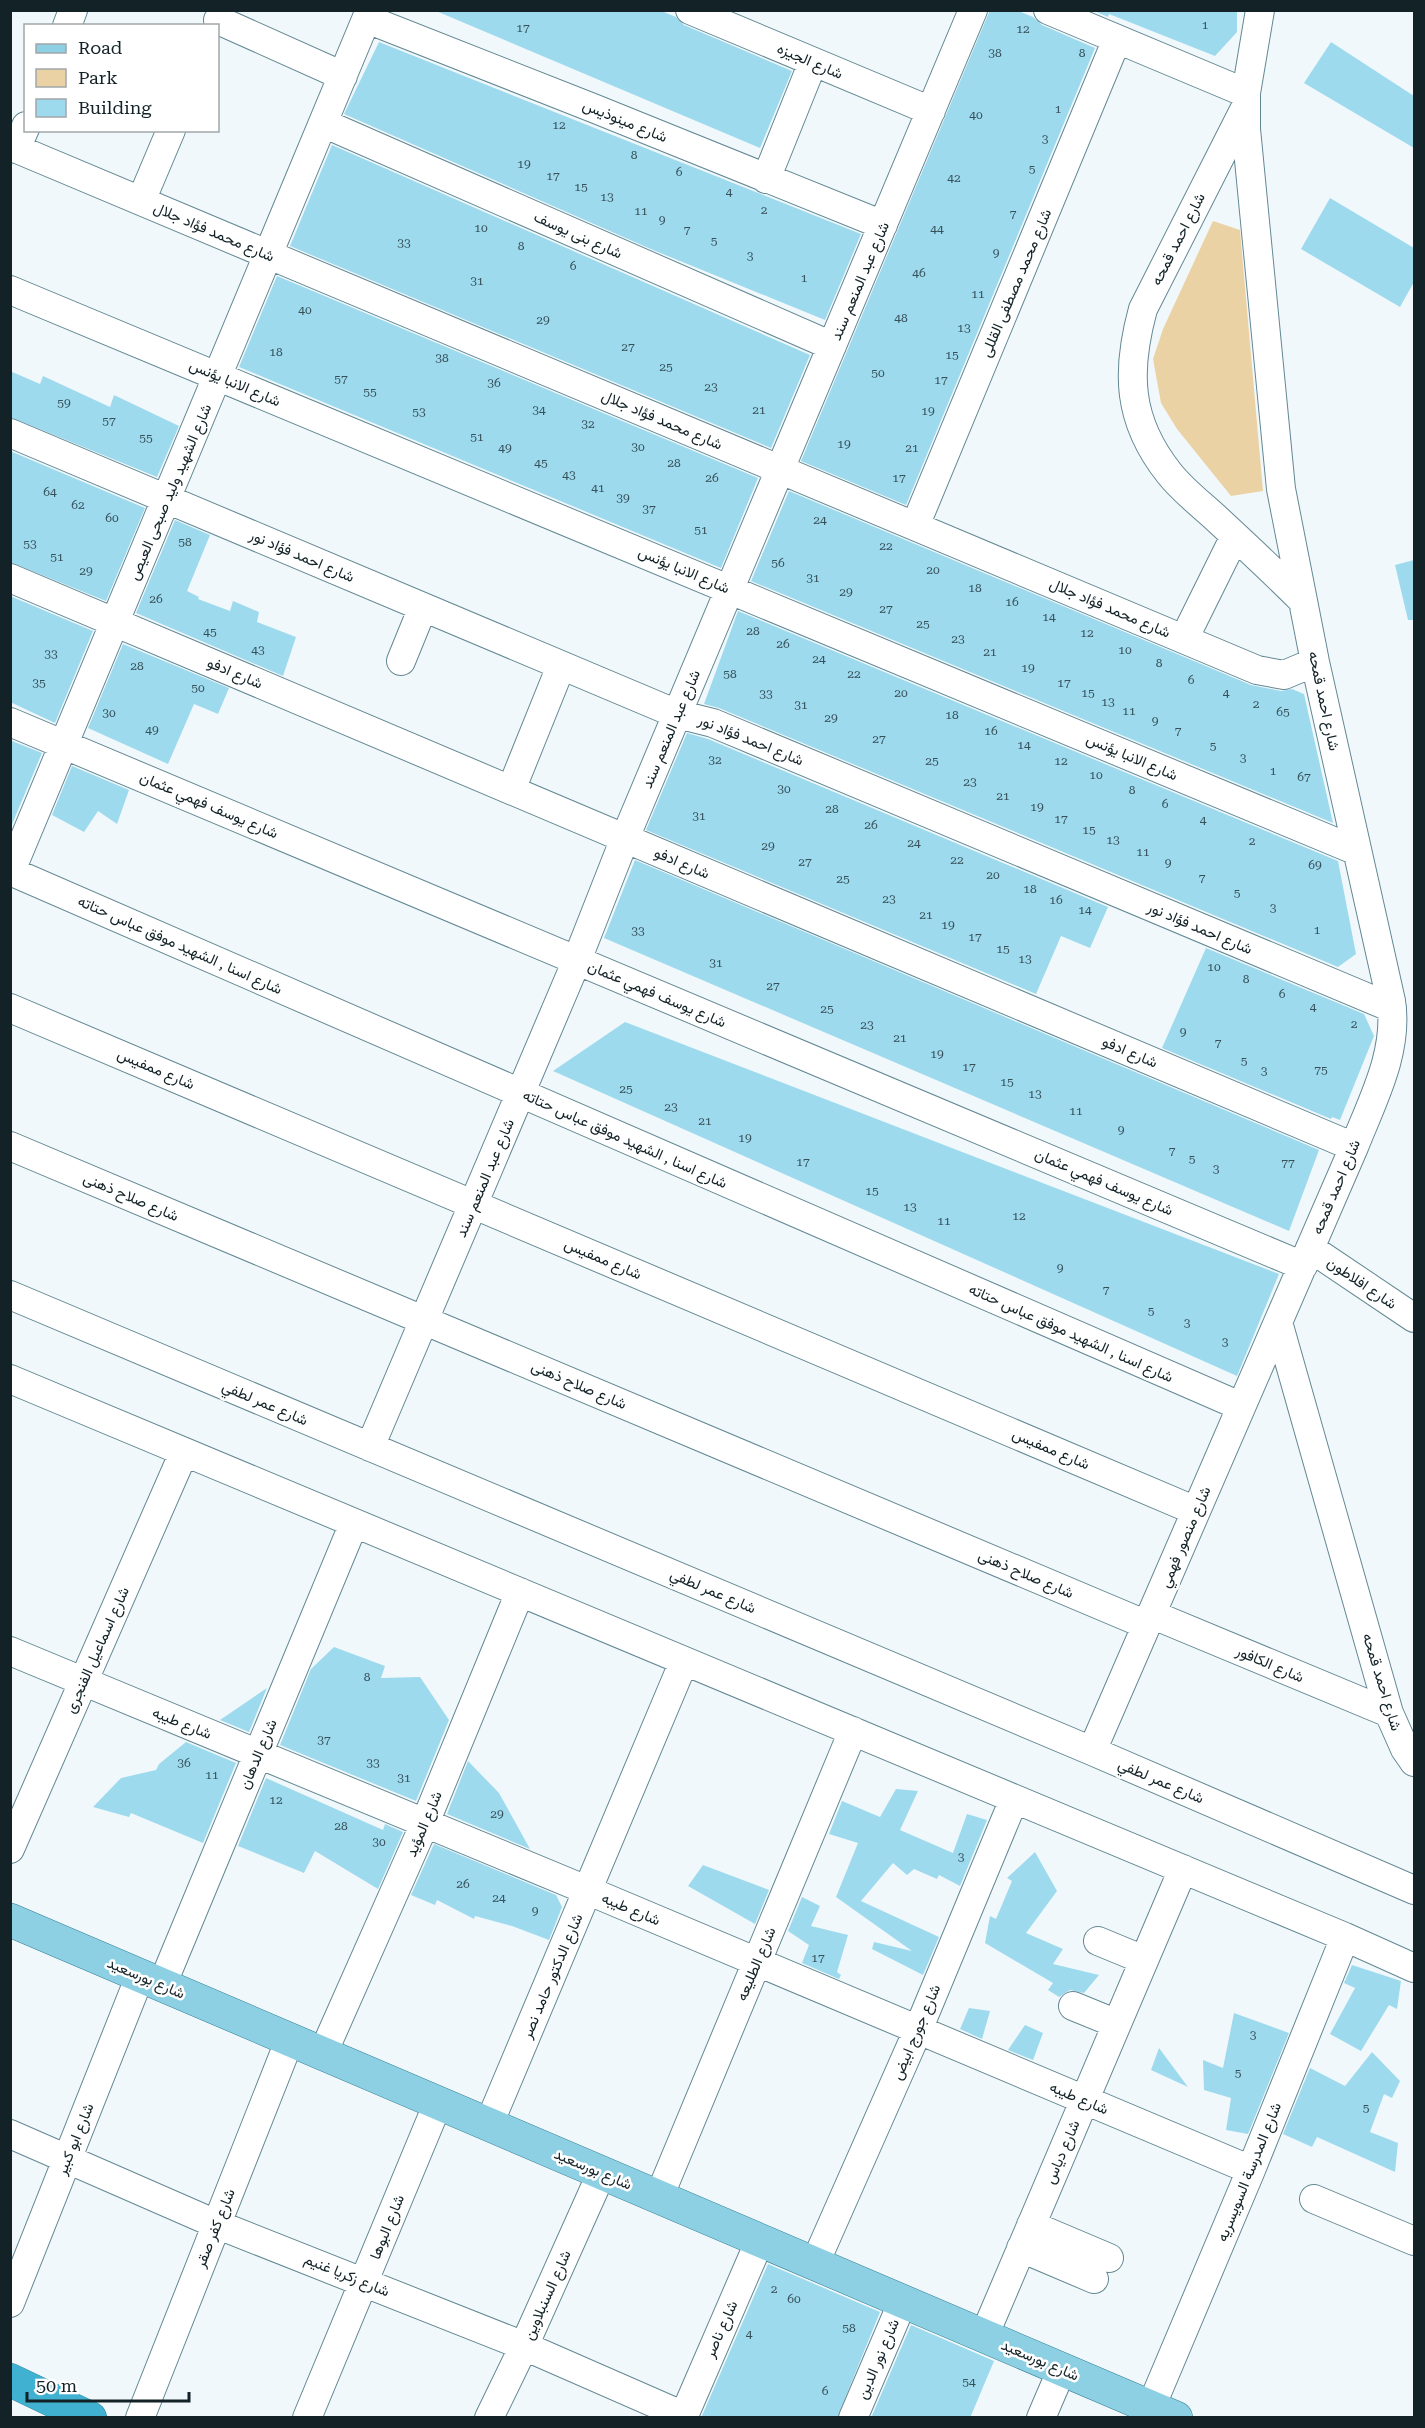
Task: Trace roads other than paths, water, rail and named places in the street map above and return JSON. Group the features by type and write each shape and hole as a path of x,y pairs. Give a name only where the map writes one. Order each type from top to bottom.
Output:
{"highway":[{"path":"10,2380 90,2418"}],"main road":[{"name":"شارع بورسعيد","path":"10,1920 1163,2412"}],"street":[{"name":"شارع الجيزه","path":"690,10 931,111"},
{"name":"شارع عبد المنعم سند","path":"370,1447 521,1094 625,838 973,10"},
{"path":"1048,10 1117,39 1246,100"},
{"name":"شارع احمد قمحه","path":"1259,11 1246,100 1248,151 1281,489 1315,662 1392,1008 1389,1055 1354,1147 1278,1322 1389,1713 1405,1749 1414,1762"},
{"name":"شارع الشهيد وليد صبحى العيص","path":"11,872 369,15"},
{"name":"شارع مينوذيس","path":"369,15 883,225"},
{"path":"218,18 343,76"},
{"name":"شارع محمد مصطفى القللى","path":"915,526 1117,39"},
{"path":"766,179 813,62"},
{"name":"شارع احمد قمحه","path":"1246,100 1143,309 1134,343 1132,386 1137,412 1150,445 1169,474 1302,599"},
{"name":"شارع بنى يوسف","path":"323,123 832,346"},
{"path":"141,201 170,132"},
{"name":"شارع محمد فؤاد جلال","path":"17,140 141,201 1273,675 1284,675 1315,662"},
{"name":"شارع الانبا يؤنس","path":"10,290 1357,851"},
{"name":"شارع احمد فؤاد نور","path":"10,433 561,666 677,714 702,719 724,728 1392,1008"},
{"path":"1184,639 1235,536"},
{"name":"شارع ادفو","path":"10,578 1354,1147"},
{"path":"401,661 423,607"},
{"path":"511,790 561,666"},
{"name":"شارع يوسف فهمي عثمان","path":"10,722 577,960 1306,1257"},
{"name":"شارع اسنا , الشهيد موفق عباس حتاته","path":"11,872 1240,1407"},
{"name":"شارع ممفيس","path":"10,1008 1196,1511"},
{"name":"شارع صلاح ذهنى","path":"10,1146 423,1320 1149,1619"},
{"name":"شارع افلاطون","path":"1306,1257 1414,1318"},
{"name":"شارع عمر لطفي","path":"10,1296 1092,1751 1414,1890"},
{"name":"شارع منصور فهمي","path":"1092,1751 1278,1322"},
{"path":"10,1379 1183,1869 1414,1968"},
{"name":"شارع اسماعيل الفنجرى","path":"10,1849 183,1452"},
{"name":"شارع الدهان","path":"151,1980 258,1754 354,1523"},
{"name":"شارع المؤيد","path":"323,2053 425,1823 520,1592"},
{"name":"شارع الكافور","path":"1149,1619 1389,1713"},
{"name":"شارع طيبه","path":"10,1651 589,1891 1251,2170"},
{"name":"شارع الدكتور حامد نصر","path":"489,2124 684,1661"},
{"name":"شارع الطليعه","path":"660,2197 853,1731"},
{"name":"شارع جورج ابيض","path":"815,2264 918,2030 1014,1799"},
{"name":"شارع دياس","path":"984,2336 1183,1869"},
{"name":"شارع المدرسة السويسريه","path":"1163,2412 1251,2170 1345,1937"},
{"path":"1098,1941 1144,1960"},
{"name":"شارع ابو كبير","path":"10,2303 67,2159 151,1980"},
{"path":"1072,2006 1117,2024"},
{"name":"شارع كفر صقر","path":"140,2418 290,2039"},
{"name":"شارع البوها","path":"307,2418 438,2103"},
{"name":"شارع زكريا غنيم","path":"10,2134 216,2224 524,2346 683,2417"},
{"name":"شارع السنبلاوين","path":"489,2418 602,2172"},
{"path":"1314,2199 1414,2241"},
{"path":"1026,2236 1101,2269"},
{"name":"شارع ناصر","path":"683,2417 760,2240"},
{"name":"شارع نور الدين","path":"854,2418 903,2301"},
{"path":"1041,2418 1062,2369"}]}
